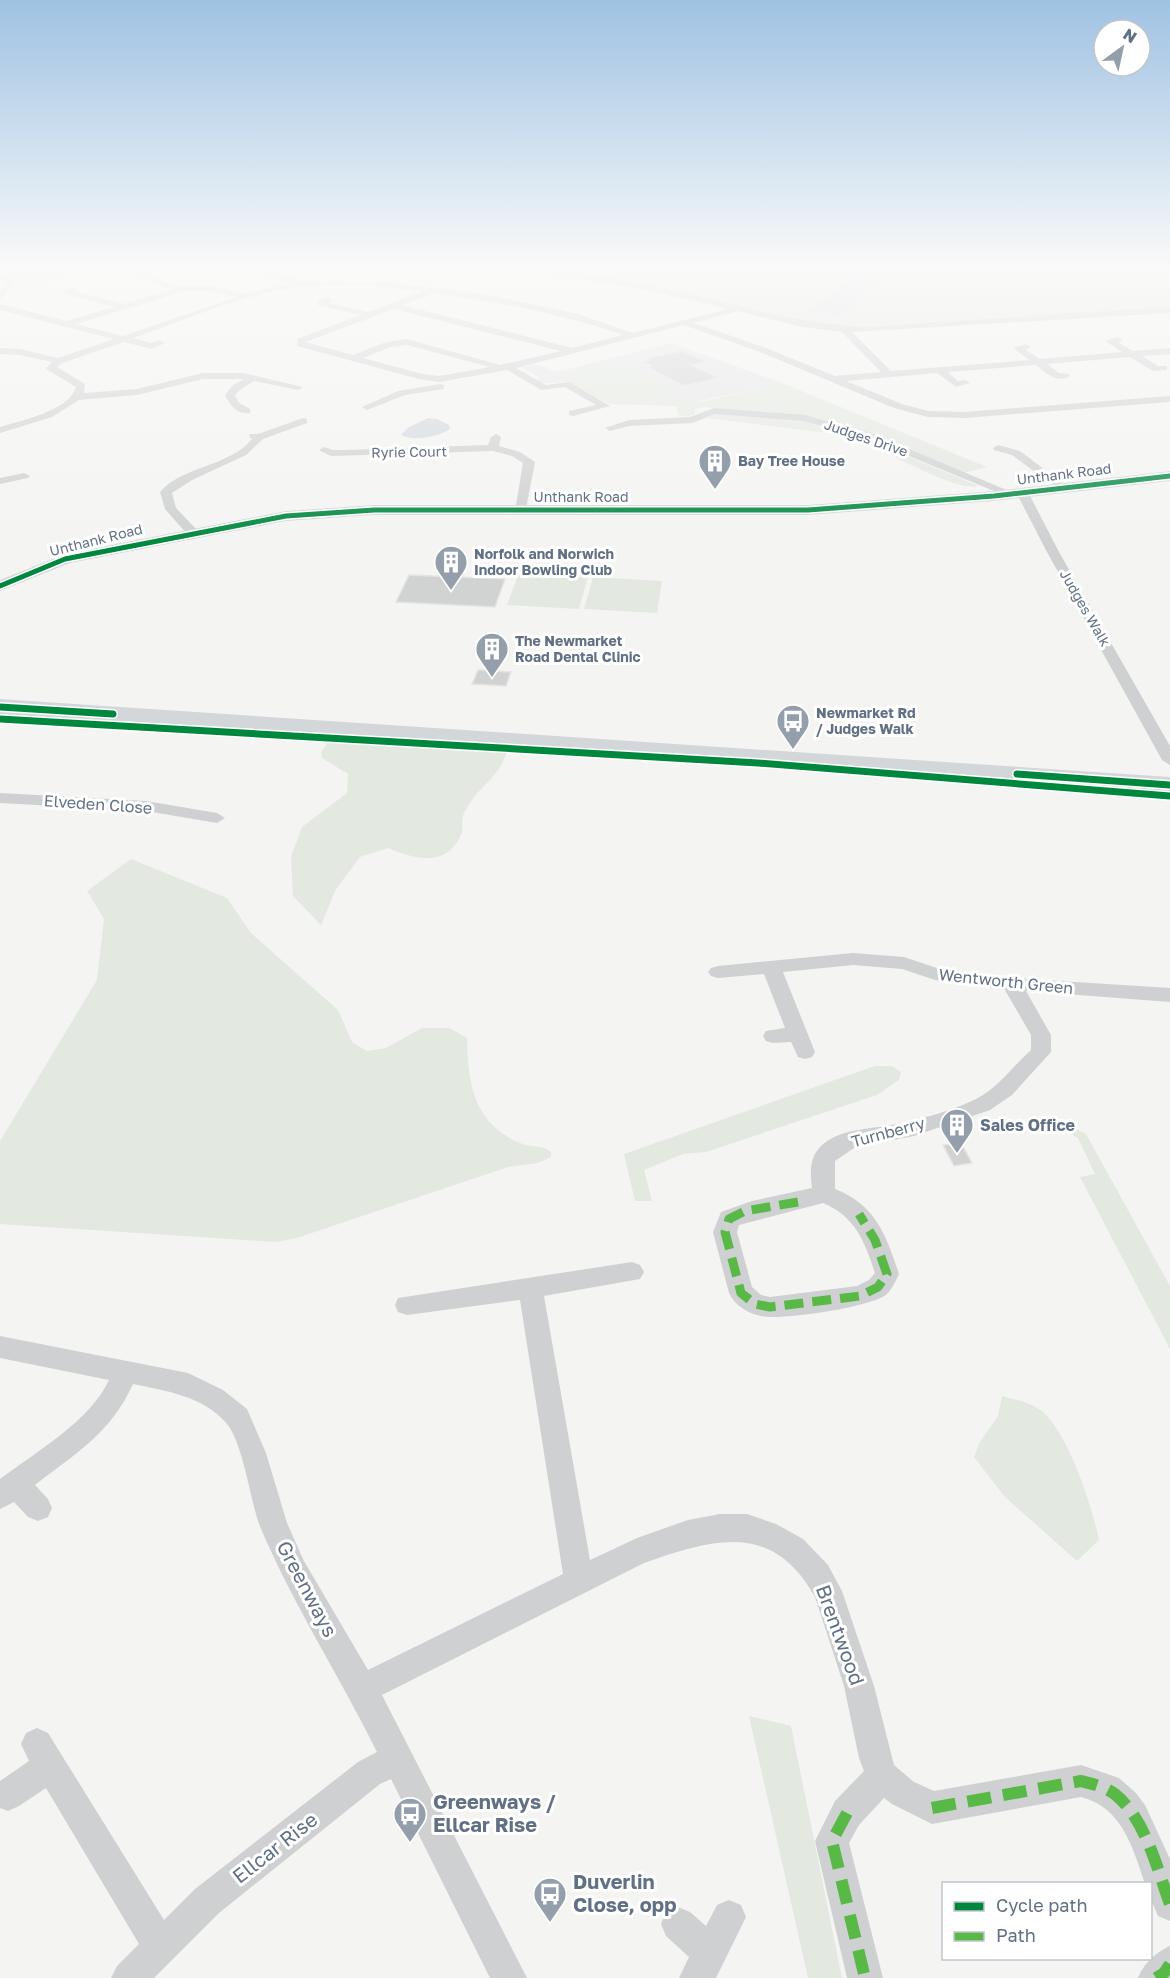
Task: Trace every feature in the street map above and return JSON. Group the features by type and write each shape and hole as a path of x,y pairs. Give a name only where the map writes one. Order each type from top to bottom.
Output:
{"highway":[{"path":"0,707 1170,785"}],"street":[{"path":"0,430 60,410 78,397 81,386 51,369 59,361"},
{"path":"361,361 430,379 530,361"},
{"path":"483,361 506,367 545,388 566,384 605,405 573,413"},
{"path":"789,361 909,410 941,416 1170,399"},
{"path":"876,361 887,373"},
{"path":"835,379 1045,361"},
{"path":"1144,361 1156,369"},
{"path":"1037,362 1057,376"},
{"path":"938,369 956,384"},
{"path":"78,397 137,392 203,376 253,378 298,387"},
{"path":"373,406 406,392 422,389 429,391 452,382 451,377"},
{"path":"246,411 234,405 230,395 237,387 253,378"},
{"name":"Judges Drive","path":"610,428 629,423 692,420 714,411 805,418 867,435 1016,493"},
{"path":"192,532 170,508 165,499 166,492 182,480 250,448 260,434 303,421"},
{"name":"Ryrie Court","path":"324,450 346,453 479,451 495,442 512,455 529,462 521,511"},
{"path":"998,448 1021,452 1062,487"},
{"path":"0,481 24,476"},
{"name":"Unthank Road","path":"0,586 78,555 286,516 334,512 808,510 1016,493 1170,476"},
{"name":"Judges Walk","path":"1016,493 1053,552 1170,760"},
{"path":"1150,723 1170,724"},
{"name":"Elveden Close","path":"0,798 201,808 217,818"},
{"name":"Wentworth Green","path":"718,972 853,959 904,963 935,974 1012,984 1170,995"},
{"path":"771,967 801,1043 773,1036"},
{"name":"Turnberry","path":"824,1194 823,1158 831,1149 850,1141 893,1132 973,1108 991,1100 1041,1052 1041,1035 1012,984"},
{"path":"824,1194 844,1201 859,1214 875,1240 887,1274 878,1287 860,1296 770,1307 755,1304 741,1293 725,1232 729,1219 745,1211 798,1202 824,1194"},
{"path":"407,1305 632,1272"},
{"path":"530,1288 579,1581"},
{"name":"Greenways","path":"0,1347 188,1384 214,1398 238,1417 253,1453 273,1524 290,1562 362,1689 509,1978"},
{"path":"38,1508 8,1490 95,1422 114,1397 126,1370"},
{"name":"Brentwood","path":"362,1689 637,1552 688,1533 720,1528 747,1528 766,1534 793,1549 818,1575 833,1606 859,1686 875,1758 882,1776"},
{"path":"8,1795 44,1755 160,1946"},
{"name":"Ellcar Rise","path":"129,1978 207,1901 369,1773 396,1759"},
{"path":"866,1978 832,1841 847,1814 882,1776 903,1793 932,1808 1081,1780 1097,1785 1115,1794 1127,1806 1137,1823 1170,1904"},
{"path":"704,1966 729,1917"},
{"path":"678,1924 704,1966"},
{"path":"1156,1978 1164,1973 1170,1964"}],"shaded area":[{"path":"599,361 722,361 782,383 691,403 568,382 542,383 538,377 521,367 536,364 557,372"},
{"path":"588,370 641,371 675,395 676,399 701,402 782,383 987,467 964,473 869,433 818,418 705,407 695,409 695,414 691,416 684,416 678,415 677,406 610,404 565,382 565,378 573,373"},
{"path":"716,414 799,419 850,432 979,486 952,483 851,436 706,418"},
{"path":"428,418 437,419 449,425 450,429 426,438 401,435 409,427"},
{"path":"519,573 588,577 579,609 507,605"},
{"path":"593,577 662,581 657,613 584,609"},
{"path":"330,740 507,751 497,771 467,808 462,818 462,833 455,845 438,857 419,857 388,848 360,857 336,889 321,925 293,896 291,857 302,827 347,793 348,774 322,758 321,752"},
{"path":"131,859 227,898 251,933 338,1010 352,1042 367,1051 386,1048 422,1028 449,1028 467,1038 472,1086 483,1113 504,1135 520,1143 547,1150 551,1152 551,1157 538,1163 508,1167 297,1238 276,1242 0,1224 0,1141 97,980 104,919 87,891"},
{"path":"875,1066 892,1066 901,1072 899,1080 877,1095 706,1152 683,1154 644,1170 652,1201 635,1201 624,1154"},
{"path":"1070,1126 1086,1134 1170,1286 1170,1349 1080,1177 1095,1174 1078,1138 1071,1134"},
{"path":"1002,1396 1027,1403 1044,1413 1065,1442 1086,1493 1099,1540 1077,1561 1004,1496 974,1457 980,1442 998,1416"},
{"path":"749,1716 791,1726 842,1978 808,1978"}],"building":[{"path":"705,361 692,365 719,378 684,386 647,367 651,366 642,362"},
{"name":"Norfolk and Norwich Indoor Bowling Club","path":"409,575 505,579 495,607 396,602"},
{"name":"The Newmarket Road Dental Clinic","path":"478,670 511,672 506,686 472,684"},
{"name":"Sales Office","path":"961,1143 972,1163 954,1166 943,1145"}],"marked path":[{"path":"798,1202 745,1211 729,1219 725,1232 741,1293 755,1304 770,1307 860,1296 878,1287 887,1274 875,1240 859,1214"},
{"path":"932,1808 1081,1781 1104,1788 1125,1804 1141,1830 1170,1904"},
{"path":"847,1813 832,1841 865,1978"},
{"path":"1156,1978 1164,1973 1170,1964"}],"cycle path":[{"path":"0,586 65,559 286,516 374,510 808,510 994,496 1170,476"},
{"path":"0,707 113,714"},
{"path":"0,719 758,763 1170,796"},
{"path":"1017,774 1170,785"}],"place":[{"name":"Bay Tree House","path":"715,490"},
{"name":"Norfolk and Norwich Indoor Bowling Club","path":"451,591"},
{"name":"The Newmarket Road Dental Clinic","path":"492,678"},
{"name":"Newmarket Rd / Judges Walk","path":"793,750"},
{"name":"Sales Office","path":"957,1154"},
{"name":"Greenways / Ellcar Rise","path":"410,1843"},
{"name":"Duverlin Close, opp","path":"550,1923"}]}
